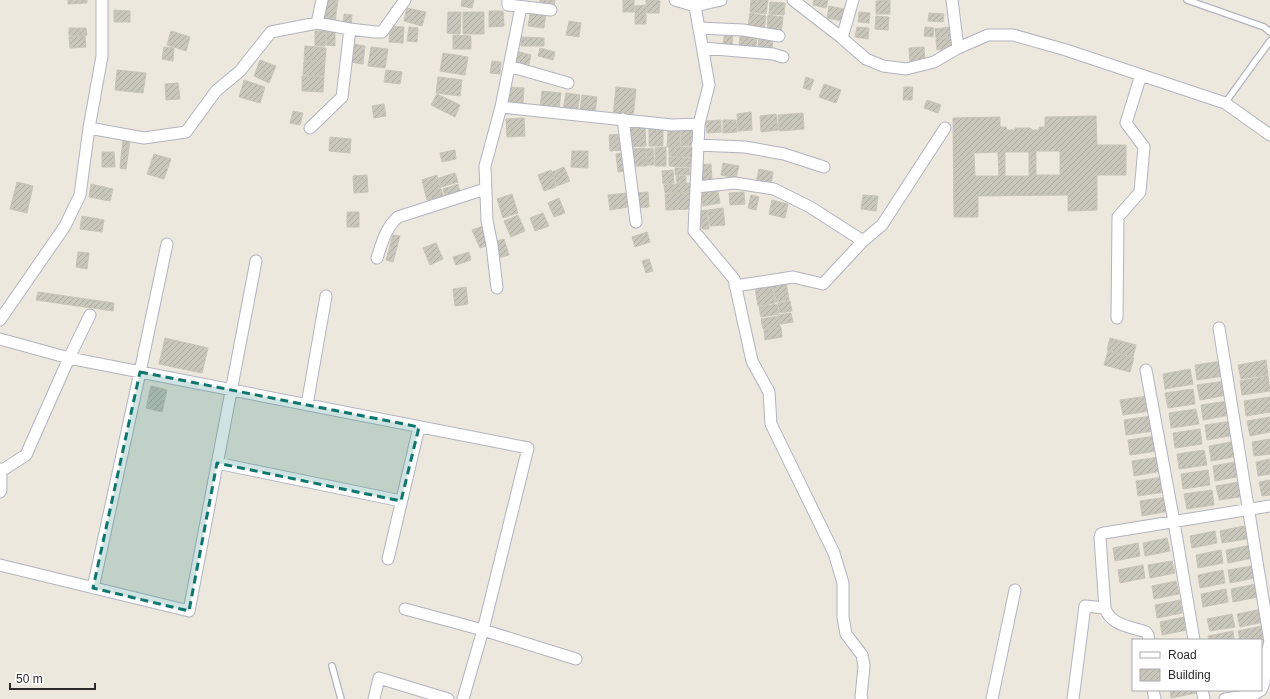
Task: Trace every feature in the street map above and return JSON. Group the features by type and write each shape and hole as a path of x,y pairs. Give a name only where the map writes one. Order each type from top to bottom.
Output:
{"street":[{"path":"0,320 65,226 80,196 89,128 102,56 102,0"},
{"path":"317,23 322,0"},
{"path":"89,128 144,138 186,132 216,91 240,71 271,32 317,23 350,29 382,32 405,0"},
{"path":"508,0 508,5 551,10"},
{"path":"675,0 696,6 721,0"},
{"path":"793,0 842,38 866,59 883,66 906,69 934,62 958,48 988,35 1013,35 1066,50 1225,103 1270,134"},
{"path":"842,38 852,0"},
{"path":"952,0 958,48"},
{"path":"696,6 709,85 698,124 694,231 734,279 752,361 769,392 771,424 834,553 843,583 843,617 846,634 862,655 864,666 862,699"},
{"path":"497,288 492,245 486,221 485,166 501,107 521,7"},
{"path":"699,28 743,30 780,36"},
{"path":"310,128 342,97 350,29"},
{"path":"703,48 773,54 783,57"},
{"path":"509,66 568,83"},
{"path":"1117,318 1118,217 1140,192 1144,147 1126,124 1141,75"},
{"path":"501,107 672,125 698,124"},
{"path":"623,119 636,222"},
{"path":"735,286 793,277 823,284 863,241 882,225 945,128"},
{"path":"698,145 745,147 784,154 824,167"},
{"path":"696,186 735,183 774,189 810,208 863,241"},
{"path":"377,258 388,229 392,222 398,217 486,189"},
{"path":"93,588 167,244"},
{"path":"0,565 189,611 256,261"},
{"path":"307,405 326,296"},
{"path":"0,492 1,470 26,455 69,358 90,315"},
{"path":"1219,328 1270,642 1266,655 1264,683 1262,688"},
{"path":"0,339 69,358 528,448 483,630 463,699"},
{"path":"1146,370 1194,639"},
{"path":"388,559 419,426"},
{"path":"217,463 401,501"},
{"path":"1149,639 1146,632 1116,622 1107,615 1105,608 1100,538 1101,534 1270,506"},
{"path":"992,699 1015,590"},
{"path":"1073,699 1085,606 1105,608"},
{"path":"405,609 483,630 576,659"},
{"path":"374,699 379,678 448,699"},
{"path":"1225,699 1253,695 1259,691"}],"lane":[{"path":"1187,0 1264,27 1270,32"},
{"path":"1225,103 1270,41"},
{"path":"332,666 341,699"}],"highlighted area":[{"path":"140,372 419,427 401,501 217,463 189,611 93,588"}],"building":[{"path":"68,0 87,0 87,3 68,4"},
{"path":"327,0 338,0 335,22 324,21"},
{"path":"462,0 474,0 472,8 461,6"},
{"path":"540,0 555,0 554,7 539,5"},
{"path":"623,0 634,0 634,12 623,12"},
{"path":"646,0 660,1 659,13 647,13"},
{"path":"751,0 768,0 766,14 750,12"},
{"path":"814,0 828,0 826,8 813,5"},
{"path":"890,0 890,14 876,14 876,1"},
{"path":"770,2 785,3 784,15 769,14"},
{"path":"646,5 646,24 635,24 635,6"},
{"path":"829,6 844,9 842,21 827,18"},
{"path":"407,8 426,12 422,26 404,21"},
{"path":"531,9 546,11 544,28 528,26"},
{"path":"114,10 130,11 130,22 114,22"},
{"path":"489,11 503,11 504,26 489,27"},
{"path":"448,12 461,12 460,34 447,33"},
{"path":"463,12 484,12 484,34 463,34"},
{"path":"859,12 870,13 869,23 858,22"},
{"path":"750,13 766,16 764,30 748,27"},
{"path":"929,13 944,14 943,22 928,21"},
{"path":"344,14 352,15 351,26 343,25"},
{"path":"768,15 783,17 781,33 767,31"},
{"path":"876,16 889,17 888,30 875,29"},
{"path":"569,21 581,23 579,37 566,35"},
{"path":"390,26 404,27 403,43 389,42"},
{"path":"409,27 418,28 417,42 407,41"},
{"path":"857,27 869,28 868,39 855,37"},
{"path":"925,27 934,28 933,37 924,36"},
{"path":"951,27 952,36 936,38 935,29"},
{"path":"69,28 86,28 87,35 69,36"},
{"path":"171,31 190,37 186,51 167,45"},
{"path":"315,31 326,31 325,46 315,46"},
{"path":"327,31 335,32 335,46 326,45"},
{"path":"725,32 733,33 732,45 723,44"},
{"path":"740,34 757,35 756,49 739,48"},
{"path":"453,35 471,36 471,49 453,49"},
{"path":"85,36 86,47 70,48 69,37"},
{"path":"759,36 773,37 772,51 758,50"},
{"path":"521,37 544,38 544,46 521,46"},
{"path":"952,37 953,49 937,50 936,39"},
{"path":"353,44 365,46 363,64 350,62"},
{"path":"305,46 326,48 325,62 304,60"},
{"path":"164,47 174,48 173,61 162,59"},
{"path":"371,47 388,49 385,68 368,66"},
{"path":"924,47 925,62 910,62 909,48"},
{"path":"540,48 555,52 553,60 538,56"},
{"path":"516,51 531,55 528,67 513,63"},
{"path":"443,53 468,57 465,75 440,71"},
{"path":"260,60 276,66 269,83 254,76"},
{"path":"304,61 325,62 324,76 303,75"},
{"path":"492,61 501,62 500,74 490,73"},
{"path":"117,70 146,73 143,93 115,90"},
{"path":"386,70 402,72 400,84 384,82"},
{"path":"302,76 324,77 323,92 302,91"},
{"path":"438,77 462,80 460,96 436,93"},
{"path":"806,77 814,80 810,90 803,88"},
{"path":"244,80 265,87 260,103 239,97"},
{"path":"178,83 180,99 166,100 165,84"},
{"path":"824,84 841,90 836,103 819,97"},
{"path":"508,87 524,88 523,103 506,102"},
{"path":"616,87 636,89 633,118 613,116"},
{"path":"904,87 913,87 912,100 903,100"},
{"path":"542,91 561,93 559,108 540,107"},
{"path":"566,93 580,95 577,112 563,109"},
{"path":"437,94 460,105 455,117 431,105"},
{"path":"582,95 597,97 595,113 580,110"},
{"path":"927,100 941,105 938,113 924,108"},
{"path":"384,104 386,116 374,118 372,106"},
{"path":"293,111 303,113 300,125 290,123"},
{"path":"751,112 752,130 738,131 737,114"},
{"path":"803,113 804,129 779,131 778,115"},
{"path":"776,114 778,130 761,132 760,116"},
{"path":"1096,116 1097,145 1126,145 1126,175 1097,175 1097,210 1068,211 1068,195 978,196 978,217 954,217 953,118 1000,117 1000,127 1006,127 1007,130 1015,130 1015,128 1031,128 1031,130 1039,130 1039,127 1045,127 1045,117","holes":["1036,151 1060,151 1060,175 1036,175","998,152 999,176 975,176 974,153","1005,152 1029,152 1029,176 1005,176"]},
{"path":"524,118 525,136 507,137 506,119"},
{"path":"721,120 721,132 707,133 706,121"},
{"path":"723,120 736,120 737,132 723,133"},
{"path":"645,127 646,146 630,147 629,128"},
{"path":"649,129 663,129 663,146 649,146"},
{"path":"681,129 694,129 694,145 681,146"},
{"path":"668,131 680,131 680,147 667,147"},
{"path":"623,134 624,150 610,151 609,135"},
{"path":"330,137 351,139 350,153 329,151"},
{"path":"123,139 130,140 126,169 120,168"},
{"path":"666,147 666,166 655,166 655,148"},
{"path":"669,147 693,147 693,157 669,156"},
{"path":"645,148 647,166 632,166 631,149"},
{"path":"653,148 654,165 647,165 646,149"},
{"path":"455,150 456,159 442,162 440,153"},
{"path":"572,151 588,151 588,168 571,167"},
{"path":"102,152 114,152 115,167 102,167"},
{"path":"624,153 625,171 618,172 616,154"},
{"path":"154,154 171,159 164,179 147,174"},
{"path":"669,157 691,158 691,167 669,166"},
{"path":"723,163 739,166 736,178 721,175"},
{"path":"711,164 712,181 701,182 699,165"},
{"path":"564,167 570,181 557,186 552,172"},
{"path":"675,168 689,168 690,175 675,175"},
{"path":"759,169 773,172 771,186 756,183"},
{"path":"551,170 556,187 544,191 538,175"},
{"path":"673,170 674,183 663,184 662,171"},
{"path":"455,173 458,182 441,187 439,178"},
{"path":"367,175 368,192 354,193 353,176"},
{"path":"437,175 443,196 427,200 422,180"},
{"path":"676,176 686,176 686,183 677,184"},
{"path":"17,182 33,186 27,213 10,209"},
{"path":"690,183 691,192 665,193 664,185"},
{"path":"91,184 113,189 110,201 89,197"},
{"path":"458,184 460,193 445,197 443,189"},
{"path":"717,187 720,203 703,206 701,189"},
{"path":"648,192 649,207 636,208 634,193"},
{"path":"744,192 745,204 730,205 729,193"},
{"path":"626,193 628,207 610,210 608,195"},
{"path":"690,193 691,209 666,210 665,194"},
{"path":"512,194 518,213 503,218 497,199"},
{"path":"751,195 759,197 756,210 748,208"},
{"path":"863,195 878,196 876,211 861,209"},
{"path":"559,198 565,213 554,217 548,203"},
{"path":"772,200 788,204 785,218 769,214"},
{"path":"723,208 725,225 710,226 708,210"},
{"path":"707,210 709,229 702,229 700,211"},
{"path":"347,212 359,212 359,227 347,227"},
{"path":"543,213 549,226 535,231 530,218"},
{"path":"518,215 525,231 511,237 504,221"},
{"path":"82,216 104,220 102,232 80,229"},
{"path":"483,226 491,244 480,248 472,230"},
{"path":"647,232 650,242 635,247 632,237"},
{"path":"393,235 400,236 393,262 386,260"},
{"path":"504,239 509,255 498,258 493,242"},
{"path":"436,243 443,259 430,265 423,248"},
{"path":"78,252 89,253 87,269 76,267"},
{"path":"469,252 471,260 456,265 453,257"},
{"path":"649,259 653,271 646,273 642,261"},
{"path":"786,282 789,300 776,302 773,285"},
{"path":"772,286 775,303 758,306 755,288"},
{"path":"466,287 468,304 455,306 453,289"},
{"path":"38,292 114,303 113,311 36,300"},
{"path":"790,301 792,311 780,313 778,303"},
{"path":"777,304 779,314 761,317 759,307"},
{"path":"791,313 793,322 781,324 779,315"},
{"path":"779,316 780,327 763,329 761,319"},
{"path":"781,327 782,337 765,340 764,330"},
{"path":"165,338 208,348 202,373 159,364"},
{"path":"1110,338 1136,345 1133,357 1107,350"},
{"path":"1108,351 1134,358 1130,372 1104,365"},
{"path":"1266,360 1268,375 1241,379 1238,365"},
{"path":"1222,361 1224,376 1197,380 1195,365"},
{"path":"1190,369 1193,384 1165,389 1163,374"},
{"path":"1268,376 1270,391 1242,395 1240,381"},
{"path":"1225,381 1227,395 1200,400 1197,385"},
{"path":"151,386 167,390 162,412 146,408"},
{"path":"1193,389 1195,404 1168,408 1165,393"},
{"path":"1148,396 1150,411 1123,415 1120,400"},
{"path":"1270,397 1270,412 1246,416 1244,401"},
{"path":"1228,401 1230,415 1203,420 1201,405"},
{"path":"1196,409 1199,424 1171,428 1169,413"},
{"path":"1151,416 1154,431 1126,435 1124,420"},
{"path":"1270,417 1270,432 1250,436 1247,421"},
{"path":"1232,421 1234,435 1207,440 1205,425"},
{"path":"1200,429 1202,444 1175,448 1173,433"},
{"path":"1155,436 1157,451 1130,455 1128,440"},
{"path":"1270,439 1270,454 1254,456 1252,442"},
{"path":"1236,441 1239,456 1211,461 1209,446"},
{"path":"1204,450 1207,465 1179,469 1177,454"},
{"path":"1159,457 1162,471 1134,476 1132,461"},
{"path":"1270,459 1270,474 1258,476 1256,462"},
{"path":"1240,461 1242,476 1215,481 1213,466"},
{"path":"1208,470 1210,485 1183,489 1181,474"},
{"path":"1163,477 1165,492 1138,496 1136,481"},
{"path":"1270,480 1270,495 1262,496 1259,482"},
{"path":"1244,481 1246,496 1219,500 1216,486"},
{"path":"1212,490 1214,505 1187,509 1184,494"},
{"path":"1167,497 1169,511 1142,516 1140,501"},
{"path":"1244,526 1247,539 1222,543 1220,531"},
{"path":"1215,531 1217,543 1192,548 1190,536"},
{"path":"1167,538 1170,551 1145,556 1143,543"},
{"path":"1138,543 1140,556 1115,561 1113,548"},
{"path":"1251,545 1253,558 1228,563 1226,550"},
{"path":"1221,550 1223,563 1198,568 1196,555"},
{"path":"1172,561 1175,573 1150,578 1148,565"},
{"path":"1143,565 1145,578 1120,583 1118,570"},
{"path":"1252,566 1255,578 1230,583 1228,570"},
{"path":"1223,570 1225,583 1200,588 1198,575"},
{"path":"1176,581 1179,594 1154,599 1152,586"},
{"path":"1256,584 1258,597 1233,602 1231,589"},
{"path":"1226,589 1228,602 1203,607 1201,594"},
{"path":"1180,600 1182,613 1157,618 1155,605"},
{"path":"1262,609 1264,622 1240,627 1237,614"},
{"path":"1232,614 1235,627 1210,631 1207,619"},
{"path":"1184,617 1187,630 1162,635 1160,622"},
{"path":"1262,626 1265,639 1240,639 1238,631"},
{"path":"1233,631 1234,639 1209,639 1208,636"},
{"path":"1170,691 1195,691 1196,693 1171,698"}]}
